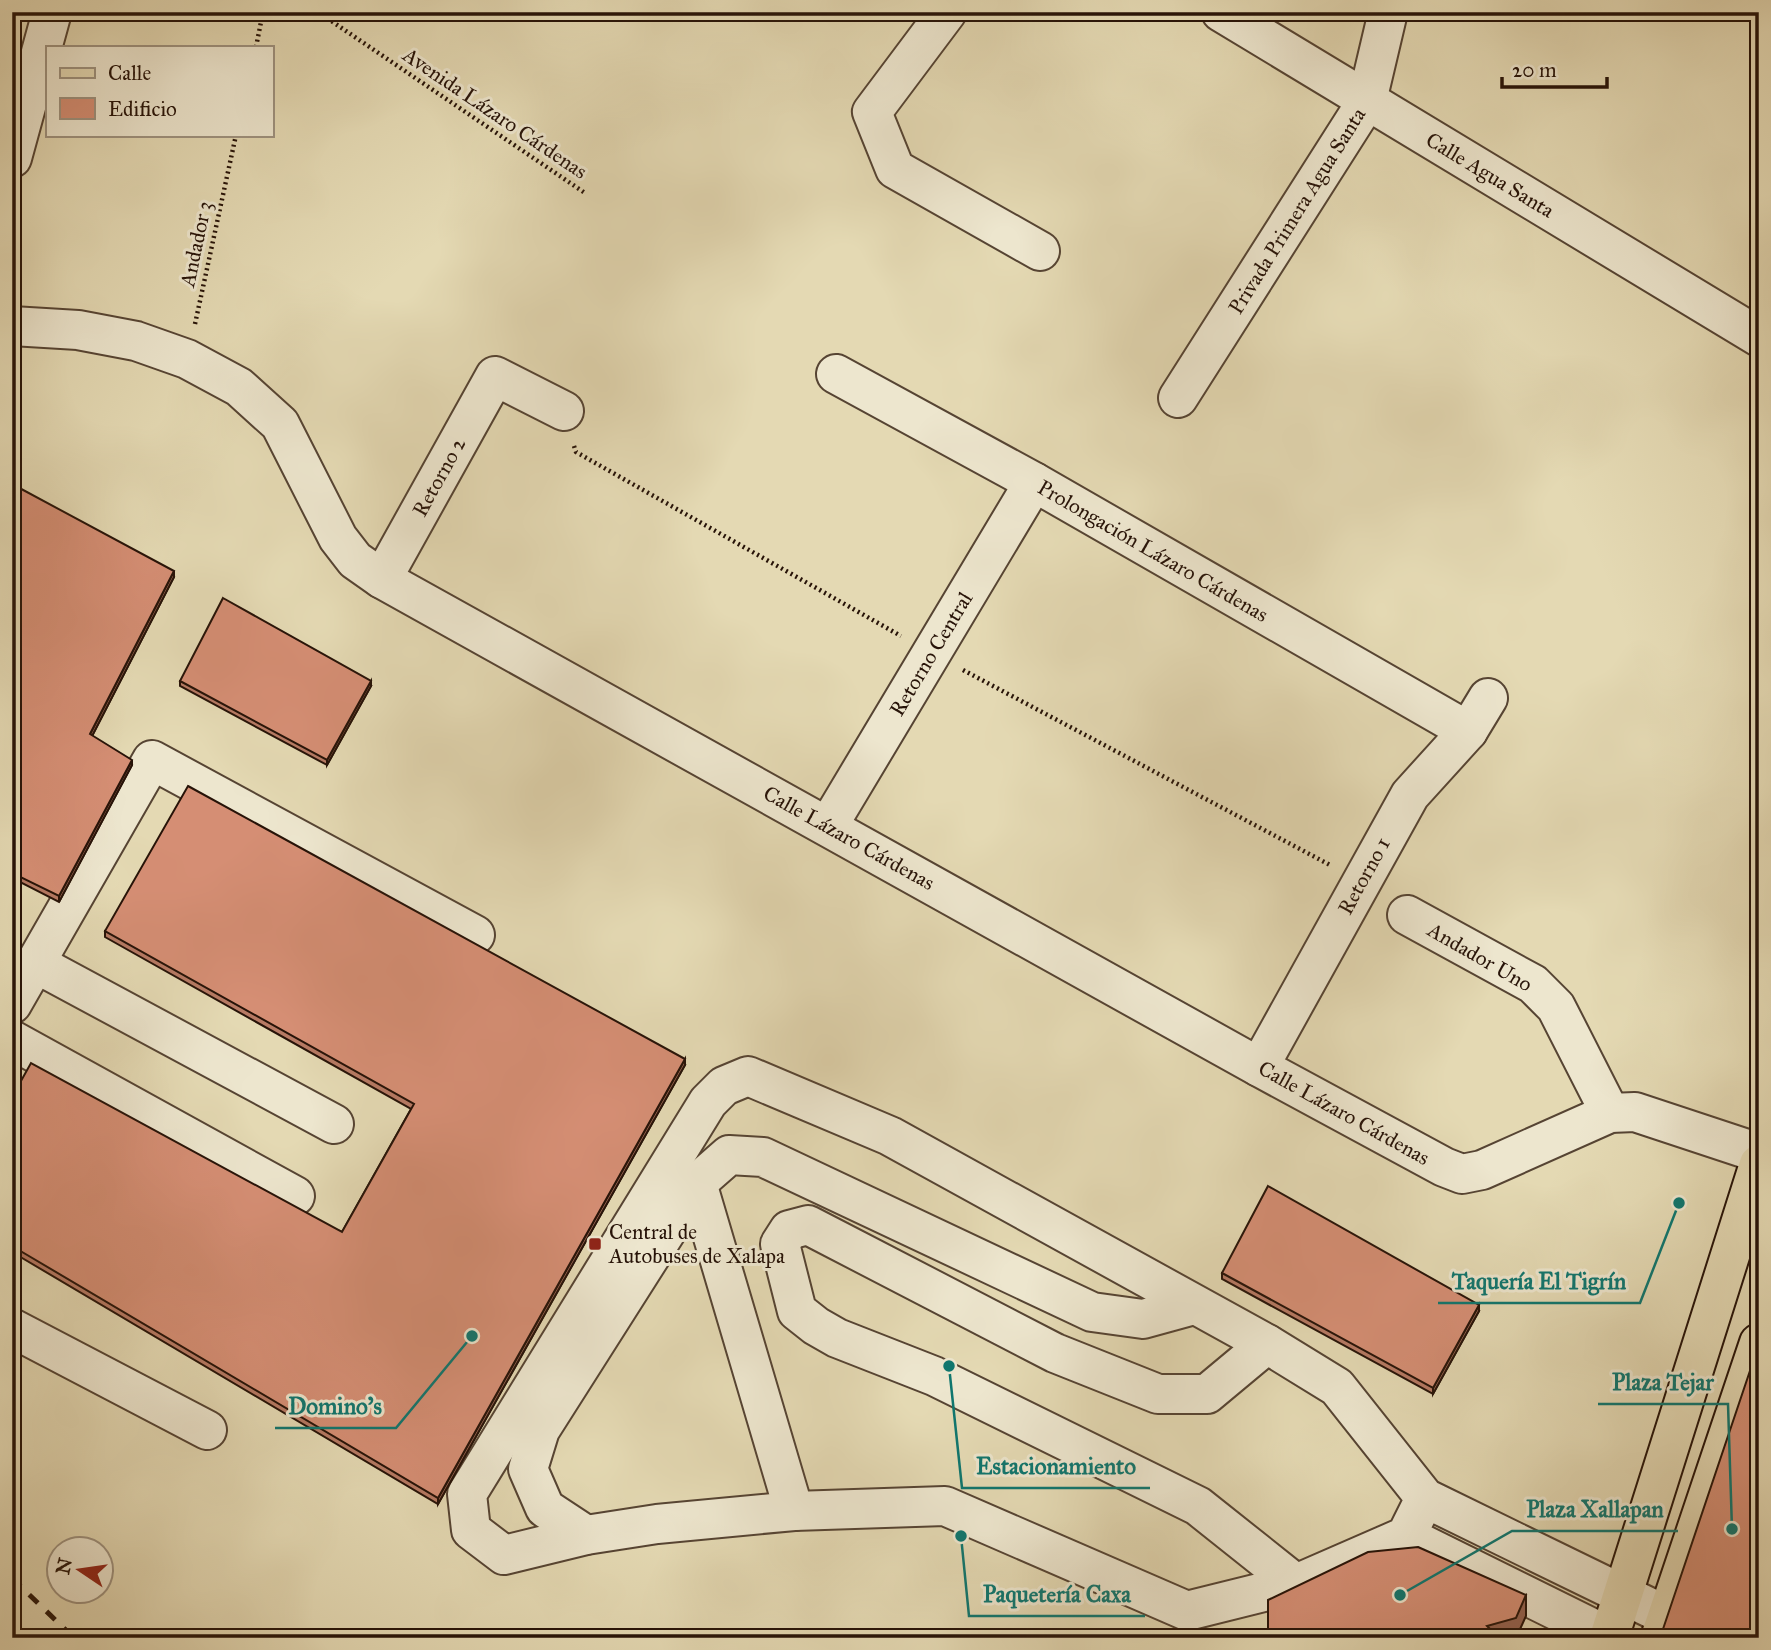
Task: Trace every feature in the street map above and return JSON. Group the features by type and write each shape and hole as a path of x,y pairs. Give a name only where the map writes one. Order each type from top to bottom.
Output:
{"main road":[{"path":"1610,1637 1759,1164"},
{"path":"1663,1627 1759,1343"}],"street":[{"path":"12,158 52,12"},
{"path":"947,12 872,112 895,169 1040,251"},
{"name":"Calle Agua Santa","path":"1221,12 1759,337"},
{"name":"Privada Primera Agua Santa","path":"1178,398 1367,101 1388,12"},
{"name":"Calle Lázaro Cárdenas","path":"12,326 78,330 125,339 187,359 239,387 280,425 338,538 355,560 382,579 1259,1067 1444,1167 1462,1174 1482,1170 1610,1113 1635,1112 1759,1153"},
{"name":"Prolongación Lázaro Cárdenas","path":"836,374 1034,482 1468,731"},
{"name":"Retorno 2","path":"382,579 495,376 564,411"},
{"name":"Retorno Central","path":"828,826 1034,482"},
{"name":"Retorno 1","path":"1259,1067 1410,795 1468,731 1488,698"},
{"path":"12,1004 152,760 475,935"},
{"name":"Andador Uno","path":"1407,915 1533,984 1556,1007 1610,1113"},
{"path":"35,963 334,1124"},
{"path":"12,1040 295,1196"},
{"path":"1425,1498 1406,1536 1296,1584 1187,1611 945,1506 794,1511 657,1524 586,1535 504,1555 471,1530 467,1494 708,1102 724,1086 748,1076 890,1136 1267,1344 1337,1387 1425,1498 1623,1595 1663,1627"},
{"path":"586,1535 545,1508 528,1469 540,1430 697,1183 729,1155 763,1157 1092,1312 1143,1319 1194,1305"},
{"path":"697,1183 794,1511"},
{"path":"1267,1344 1207,1394 1158,1394 1055,1353 808,1225 789,1230 780,1244 797,1311 816,1326 836,1338 934,1376 1198,1506 1296,1584"},
{"path":"12,1328 207,1430"},
{"path":"1406,1536 1610,1637"}],"path":[{"path":"256,46 263,12"},
{"name":"Avenida Lázaro Cárdenas","path":"318,12 585,193"},
{"name":"Andador 3","path":"187,359 236,136"}],"building":[{"path":"12,484 174,571 90,734 132,760 59,896 12,873"},
{"path":"223,598 371,681 327,760 180,681"},
{"path":"188,786 685,1059 438,1498 12,1246 12,1097 31,1063 342,1232 414,1104 105,931"},
{"path":"1268,1186 1479,1305 1433,1388 1222,1273"},
{"path":"1759,1344 1759,1638 1661,1635"},
{"path":"1418,1547 1526,1595 1516,1618 1487,1626 1499,1638 1268,1638 1268,1600 1368,1552"}],"railway":[{"path":"12,1578 74,1638"}],"place":[{"name":"Taquería El Tigrín","path":"1679,1203"},
{"name":"Central de Autobuses de Xalapa","path":"595,1244"},
{"name":"Domino's","path":"472,1336"},
{"name":"Estacionamiento","path":"949,1366"},
{"name":"Plaza Tejar","path":"1732,1529"},
{"name":"Paquetería Caxa","path":"961,1536"},
{"name":"Plaza Xallapan","path":"1400,1595"}]}
